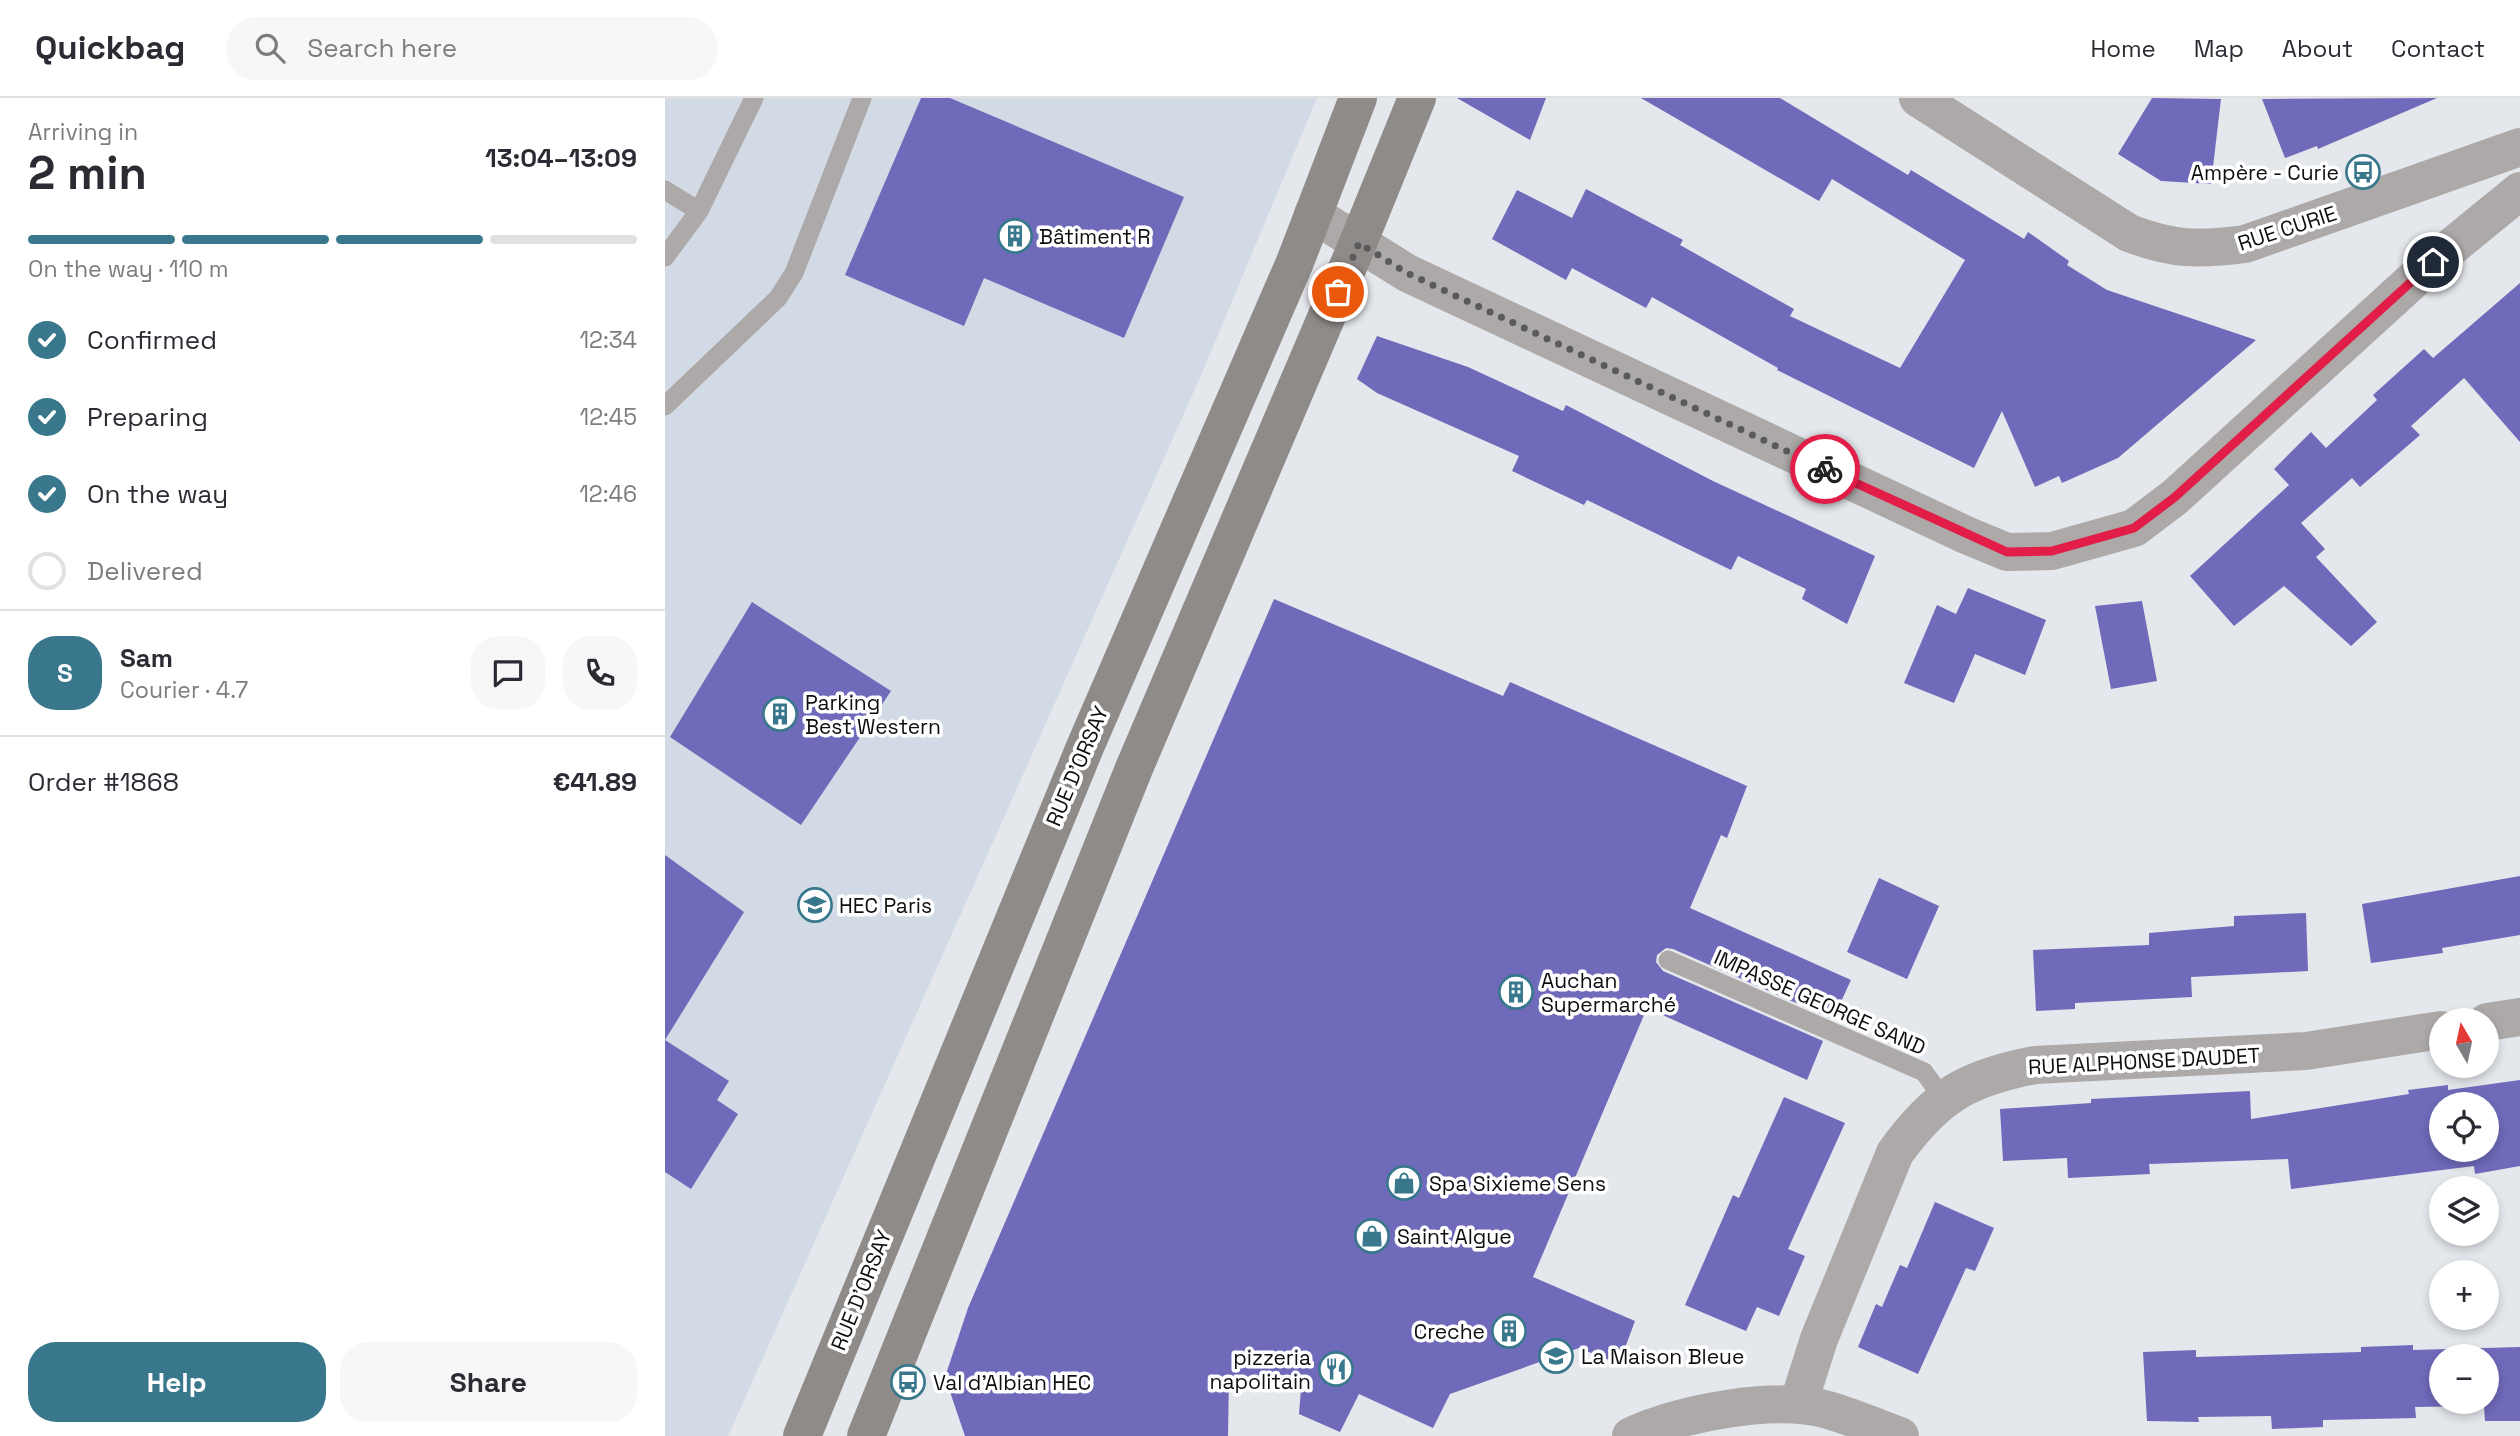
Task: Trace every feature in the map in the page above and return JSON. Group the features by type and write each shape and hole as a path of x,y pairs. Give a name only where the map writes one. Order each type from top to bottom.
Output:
{"main road":[{"name":"RUE D'ORSAY","path":"801,1436 1085,747 1314,214 1358,98"},
{"path":"866,1436 1135,766 1359,243 1417,98"}],"street":[{"name":"RUE CURIE","path":"1918,98 2129,233 2162,246 2199,250 2245,244 2520,147"},
{"path":"1314,214 1407,273 2007,552 2052,551 2134,528 2165,505 2433,262 2520,191"},
{"path":"2499,1020 2520,1017"},
{"name":"RUE ALPHONSE DAUDET","path":"1798,1405 1819,1339 1895,1153 1914,1126 1943,1098 2004,1071 2035,1065 2306,1051 2429,1032"},
{"path":"1631,1436 1688,1418 1765,1405 1798,1405 1827,1409 1900,1436"}],"lane":[{"path":"665,257 699,211 754,98"},
{"path":"665,406 778,298 794,273 862,98"},
{"path":"665,190 699,211"},
{"name":"IMPASSE GEORGE SAND","path":"1668,960 1924,1072 1943,1098"}],"shaded area":[{"name":"HEC Paris","path":"665,98 1317,98 1202,373 728,1436 665,1436"}],"building":[{"name":"Bâtiment R","path":"921,98 950,98 1184,197 1124,338 984,278 964,326 845,275"},
{"path":"1457,98 1546,98 1530,140"},
{"path":"1641,98 1780,98 1908,175 1911,170 2024,239 2028,232 2069,261 2067,265 2107,290 2256,340 2118,458 2062,483 2059,476 2035,487 2002,411 1974,468 1777,370 1778,368 1652,297 1646,308 1572,268 1566,280 1492,239 1517,190 1572,218 1586,189 1683,240 1680,245 1794,309 1790,316 1900,368 1965,260 1832,179 1819,201"},
{"path":"2152,98 2221,99 2211,184 2161,181 2118,154"},
{"path":"2437,98 2318,149 2317,146 2285,158 2262,99"},
{"path":"2520,283 2520,442 2464,378 2411,426 2420,435 2360,487 2352,478 2301,523 2325,549 2316,557 2377,622 2351,646 2284,586 2234,626 2190,576 2289,485 2274,469 2311,432 2326,448 2377,400 2373,395 2424,349 2433,358"},
{"path":"1377,336 1468,367 1563,411 1566,405 1713,481 1875,556 1847,624 1802,599 1806,589 1738,556 1731,570 1587,500 1584,505 1512,471 1519,456 1377,393 1357,379"},
{"path":"1968,588 2046,620 2025,675 1975,654 1954,703 1904,683 1937,605 1956,614"},
{"path":"1274,599 1503,696 1510,682 1747,786 1727,838 1721,835 1690,908 1851,980 1833,1019 1673,949 1666,948 1657,955 1656,962 1663,971 1823,1041 1807,1080 1647,1008 1533,1277 1635,1321 1619,1364 1579,1348 1450,1394 1433,1428 1359,1394 1340,1432 1299,1414 1302,1376 1229,1377 1228,1436 965,1436 945,1377 968,1308"},
{"path":"2142,601 2157,681 2111,689 2095,606"},
{"name":"Parking Best Western","path":"752,602 891,691 801,825 670,737"},
{"path":"665,855 744,912 665,1040"},
{"path":"2520,876 2520,935 2442,948 2443,953 2371,963 2362,904"},
{"path":"1879,878 1939,906 1907,979 1847,952"},
{"path":"2306,913 2308,971 2191,977 2192,997 2075,1003 2075,1009 2036,1011 2033,950 2149,945 2149,933 2234,926 2234,916"},
{"path":"665,1040 729,1081 717,1100 738,1114 691,1189 665,1172"},
{"path":"2520,1080 2520,1166 2475,1174 2474,1166 2291,1189 2288,1159 2149,1164 2150,1174 2068,1178 2067,1158 2003,1161 2000,1109 2091,1103 2091,1099 2250,1091 2251,1119 2409,1094 2408,1090 2448,1085 2448,1090"},
{"path":"1784,1097 1845,1123 1788,1249 1805,1256 1779,1316 1757,1307 1746,1331 1685,1305 1733,1195 1739,1198"},
{"path":"1935,1202 1994,1228 1975,1271 1966,1268 1918,1374 1858,1347 1876,1304 1882,1307 1900,1265 1907,1268"},
{"path":"2413,1345 2413,1350 2429,1350 2429,1407 2415,1407 2416,1418 2323,1420 2323,1427 2272,1429 2271,1416 2198,1417 2199,1422 2147,1421 2143,1352 2196,1350 2196,1357 2361,1352 2361,1347"},
{"path":"2520,1347 2520,1421 2485,1421 2485,1414 2499,1414 2499,1348"}],"way so far":[{"path":"1338,292 1359,243 1407,273 1825,469"}],"place":[{"name":"Ampère - Curie","path":"2363,172"},
{"name":"Bâtiment R","path":"1015,236"},
{"name":"Parking Best Western","path":"780,714"},
{"name":"HEC Paris","path":"815,905"},
{"name":"Auchan Supermarché","path":"1516,992"},
{"name":"Spa Sixieme Sens","path":"1404,1183"},
{"name":"Saint Algue","path":"1372,1236"},
{"name":"Creche","path":"1509,1331"},
{"name":"La Maison Bleue","path":"1556,1356"},
{"name":"pizzeria napolitain","path":"1336,1369"},
{"name":"Val d'Albian HEC","path":"908,1382"}],"route":[{"path":"1825,469 2007,552 2052,551 2134,528 2175,497 2433,262"}]}
